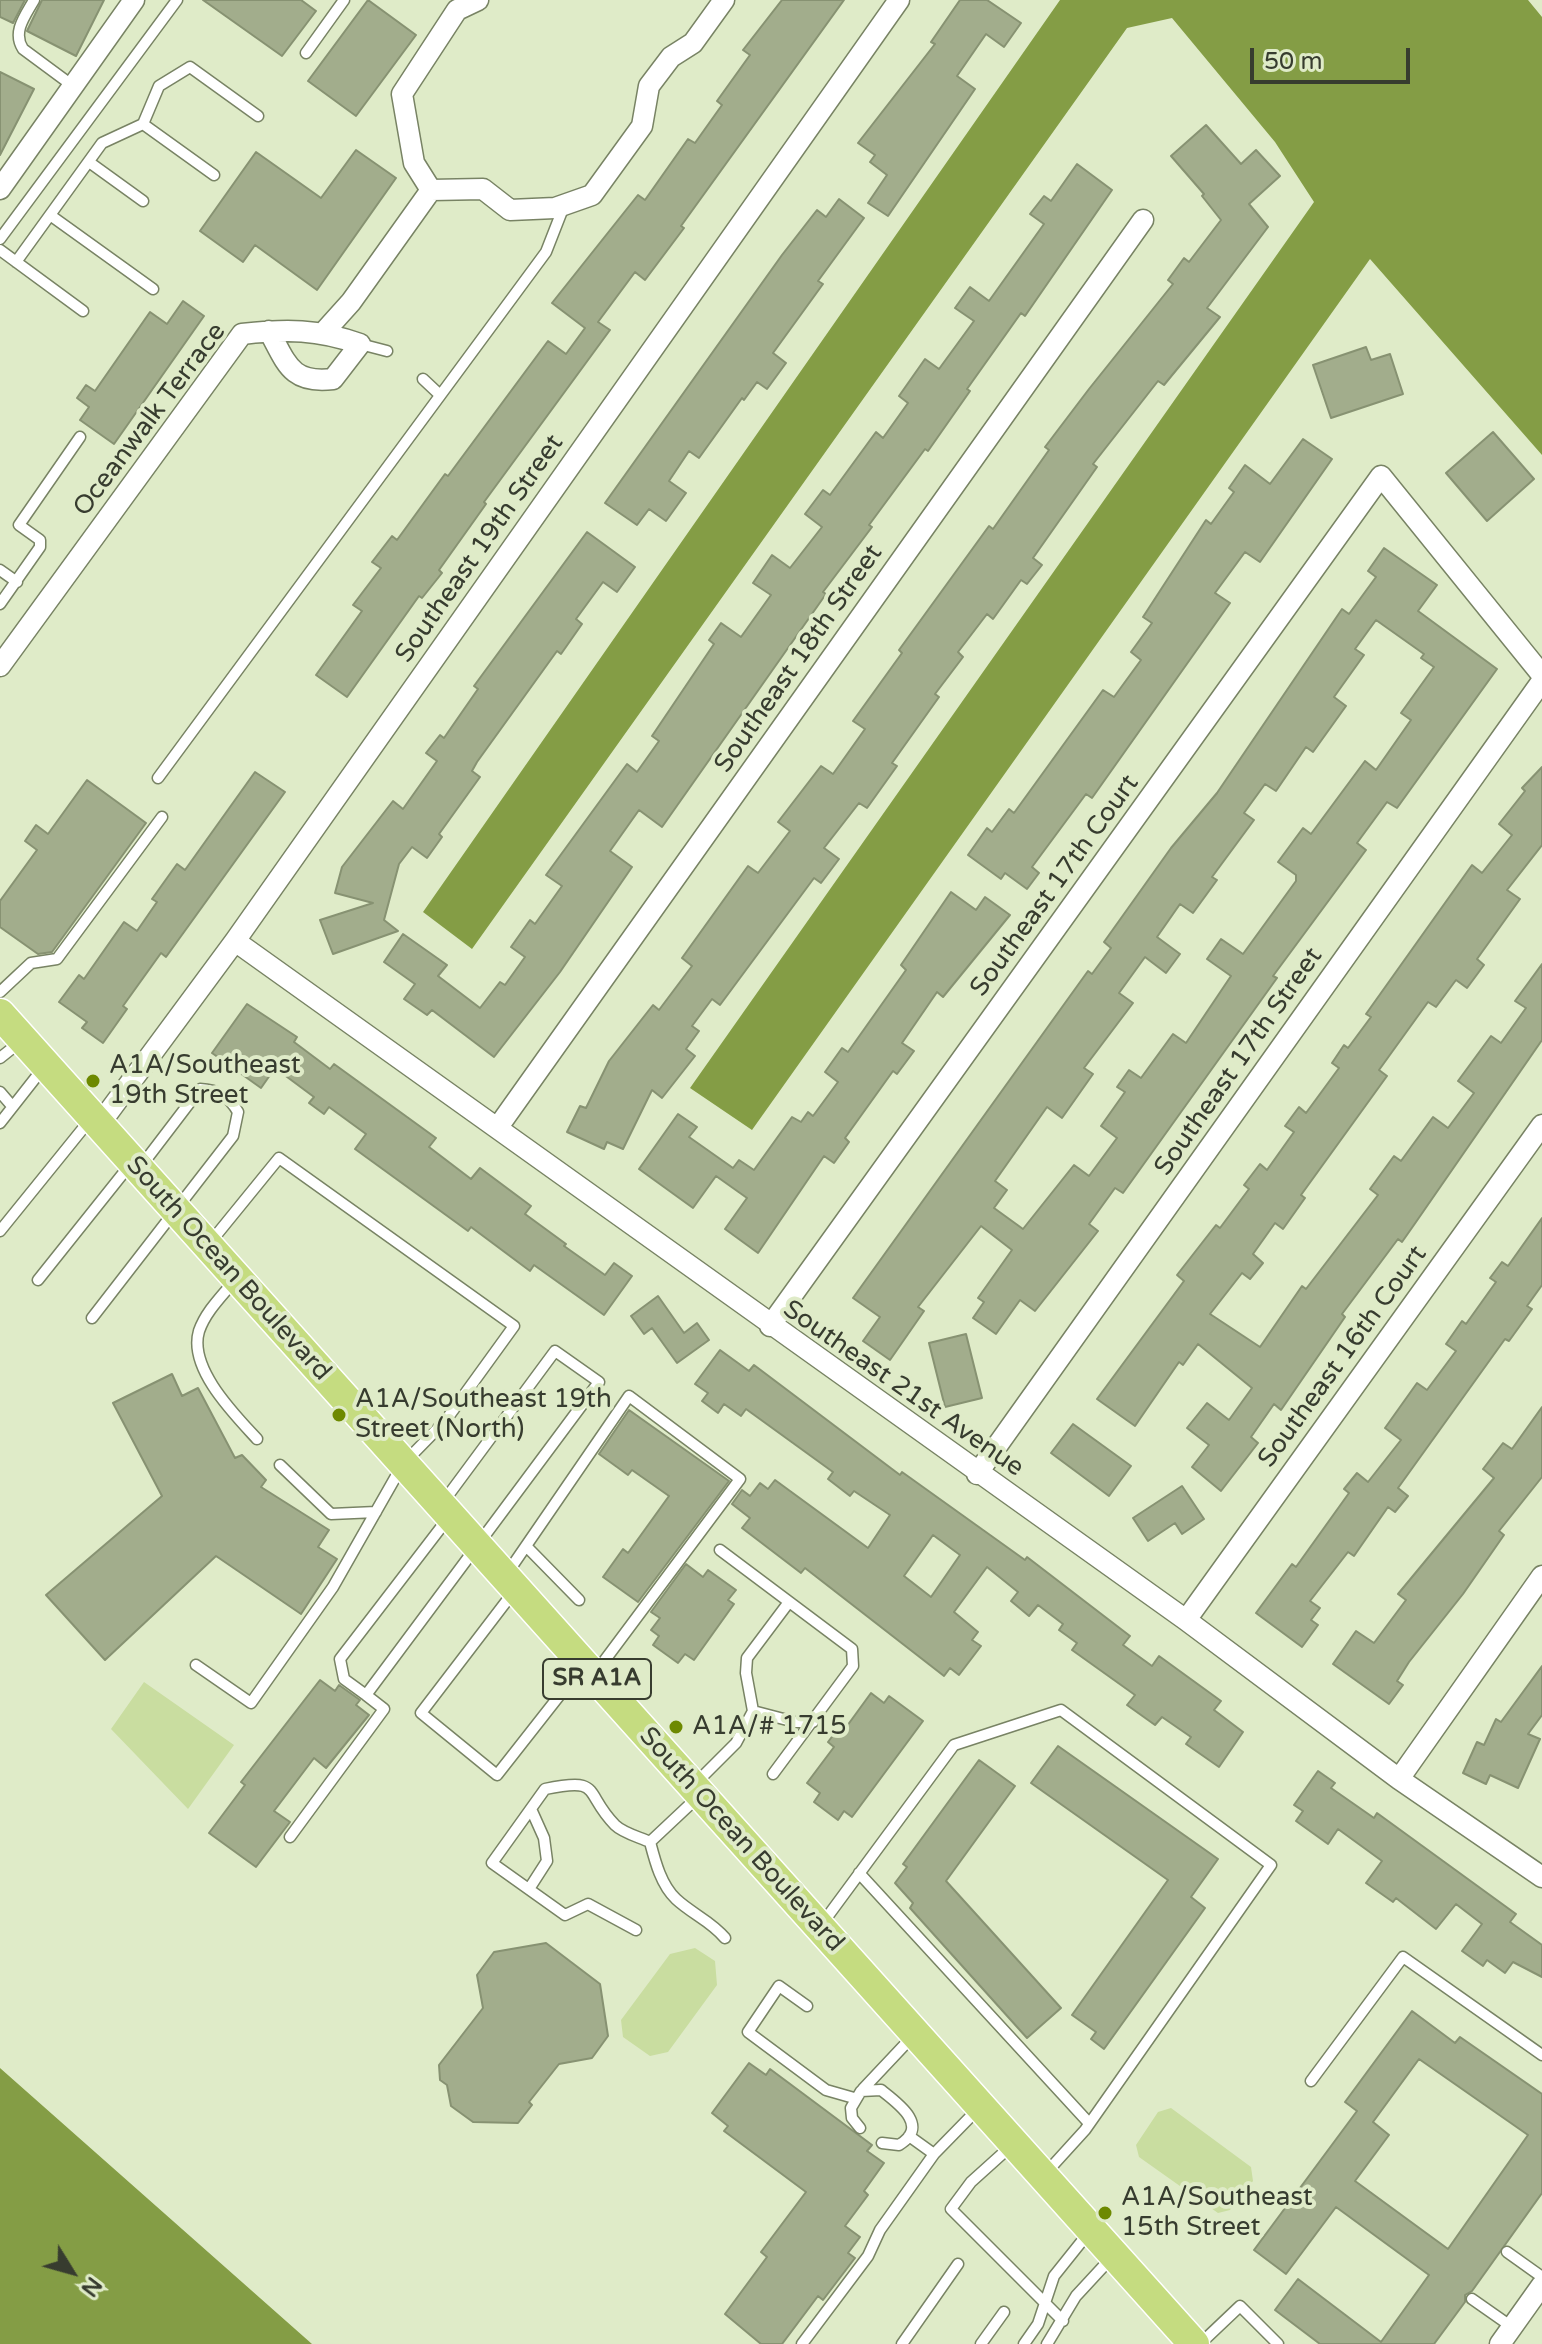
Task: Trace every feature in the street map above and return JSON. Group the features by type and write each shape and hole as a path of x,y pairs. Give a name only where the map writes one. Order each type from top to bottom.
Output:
{"main road":[{"name":"South Ocean Boulevard","path":"0,1014 11,1049 46,1065 1194,2344"}],"street":[{"path":"0,189 134,0"},
{"path":"431,190 414,163 402,94 457,10 478,0"},
{"path":"431,190 483,189 510,210 565,204 592,195 642,126 649,86 671,57 693,43 724,0"},
{"name":"Southeast 19th Street","path":"96,1121 235,941 899,0"},
{"path":"324,332 351,302 431,190"},
{"name":"Southeast 18th Street","path":"498,1127 1143,220"},
{"path":"269,331 291,371 310,382 333,379 360,344"},
{"name":"Oceanwalk Terrace","path":"0,666 242,334 324,332 360,344"},
{"name":"Southeast 17th Court","path":"770,1326 1381,476 1542,678"},
{"name":"Southeast 17th Street","path":"977,1474 1542,678"},
{"name":"Southeast 21st Avenue","path":"235,941 977,1474 1186,1620 1399,1779 1542,1877"},
{"name":"Southeast 16th Court","path":"1186,1620 1542,1125"},
{"path":"1399,1779 1542,1576"},
{"path":"1500,2344 1542,2285"}],"lane":[{"path":"34,0 18,30 17,41 23,49 73,86"},
{"path":"0,239 177,0"},
{"path":"306,53 344,0"},
{"path":"16,262 102,143 143,124 159,86 190,67 258,116"},
{"path":"143,124 214,175"},
{"path":"89,162 143,201"},
{"path":"158,778 546,252 565,204"},
{"path":"50,215 153,289"},
{"path":"0,250 83,311"},
{"path":"360,344 387,351"},
{"path":"423,379 440,395"},
{"path":"0,604 40,547 40,540 19,525 80,437"},
{"path":"0,571 17,582"},
{"path":"0,992 31,963 57,959 162,817"},
{"path":"0,1123 46,1065"},
{"path":"38,1280 200,1089 213,1089 232,1101 238,1112 233,1136 92,1318"},
{"path":"0,1092 12,1106"},
{"path":"0,1231 96,1121"},
{"path":"196,1665 251,1703 333,1587 403,1464 446,1420 514,1326 279,1158 208,1246"},
{"path":"237,1278 206,1316 198,1334 198,1356 221,1400 257,1439"},
{"path":"290,1837 384,1709 344,1679 340,1659 555,1351 599,1382 366,1695"},
{"path":"629,1396 740,1479 588,1670 497,1775 421,1713 510,1582 526,1546 629,1396"},
{"path":"280,1465 331,1514 376,1512"},
{"path":"526,1546 579,1600"},
{"path":"720,1550 852,1649 853,1666 773,1774"},
{"path":"650,1842 736,1743 753,1711 746,1673 747,1658 789,1602"},
{"path":"820,1927 954,1745 1061,1710 1271,1865 1088,2122 1043,2176"},
{"path":"753,1711 795,1722 813,1722"},
{"path":"636,1930 588,1904 565,1915 492,1863 545,1789 578,1782 590,1789 617,1827 650,1842 662,1878 676,1899 714,1925 725,1938"},
{"path":"529,1889 547,1861 544,1838 531,1809"},
{"path":"859,1873 1088,2122"},
{"path":"1311,2081 1403,1957 1542,2055"},
{"path":"807,2006 779,1986 748,2032 826,2090 858,2094 881,2090 908,2112 913,2127 909,2136 899,2145 882,2143"},
{"path":"860,2128 852,2118 858,2094 915,2034"},
{"path":"802,2344 868,2256 880,2230 934,2154 981,2107"},
{"path":"909,2136 934,2154"},
{"path":"1014,2143 971,2182 951,2209 1063,2321"},
{"path":"1024,2344 1038,2324 1054,2276 1091,2230"},
{"path":"1507,2252 1542,2277"},
{"path":"1047,2344 1076,2296 1114,2255"},
{"path":"902,2344 958,2264"},
{"path":"1472,2299 1512,2327"},
{"path":"1200,2344 1240,2306 1278,2344"},
{"path":"981,2344 1004,2312"}],"shaded area":[{"path":"1060,0 1528,0 1542,17 1542,455 1370,259 752,1130 690,1088 1314,202 1275,142 1172,18 1127,28 472,949 423,912"},
{"path":"144,1682 234,1745 188,1809 111,1729"},
{"path":"695,1948 715,1961 717,1985 668,2052 650,2056 623,2037 621,2020 670,1954"},
{"path":"0,2068 312,2344 0,2344"},
{"path":"1171,2108 1251,2167 1253,2181 1230,2210 1218,2213 1139,2157 1136,2145 1158,2112"}],"building":[{"path":"0,0 25,0 13,23 0,17"},
{"path":"42,0 104,0 76,56 27,31"},
{"path":"203,0 301,0 316,11 282,56"},
{"path":"368,0 416,35 356,116 308,81"},
{"path":"782,0 844,0 645,280 635,272 598,322 610,330 484,502 486,504 439,570 442,573 422,598 419,596 347,697 316,675 362,611 353,605 381,568 372,562 392,536 397,540 445,474 448,476 548,341 566,354 585,328 552,303 638,195 645,200 688,139 695,143 722,105 717,101 750,55 743,50"},
{"path":"960,0 987,0 1021,23 1004,47 986,34 957,76 975,89 888,216 868,203 887,175 870,162 875,155 858,143 935,44 931,42"},
{"path":"0,72 34,89 0,155"},
{"path":"1206,125 1241,164 1256,150 1280,176 1249,204 1268,227 1207,308 1220,317 1164,385 1158,381 1093,464 1097,467 1033,558 1042,565 1027,584 1021,580 993,619 987,614 958,652 963,657 935,694 939,697 892,763 897,766 867,808 859,803 824,848 839,859 821,883 814,878 720,1005 712,999 692,1026 699,1031 686,1049 695,1056 662,1098 652,1090 623,1149 607,1142 604,1149 567,1132 580,1106 586,1108 609,1061 653,1005 659,1010 692,966 682,958 748,866 758,873 790,831 778,822 821,766 833,774 865,729 853,721 902,653 899,650 989,526 993,529 1049,450 1045,447 1173,284 1168,280 1184,258 1189,262 1221,220 1202,196 1204,194 1171,156"},
{"path":"356,150 396,178 317,290 255,245 243,262 200,231 256,152 321,198"},
{"path":"1077,164 1112,190 1025,316 1021,313 967,389 970,391 928,451 925,449 869,525 872,527 823,592 826,594 662,827 639,810 610,851 632,867 560,972 494,1057 432,1010 427,1015 404,999 415,984 384,962 403,934 447,965 438,976 480,1008 500,982 505,985 525,957 511,947 530,920 535,924 562,886 546,875 627,764 637,772 659,741 652,736 714,644 709,640 721,623 741,637 771,595 753,583 772,555 790,568 822,527 805,514 823,490 830,495 876,432 883,438 908,403 899,396 925,359 939,369 974,321 955,308 970,287 989,301 1044,224 1030,214 1044,196 1051,201"},
{"path":"839,199 864,218 818,281 823,284 773,353 786,363 767,389 757,382 699,458 689,451 669,481 686,493 666,521 649,509 637,525 605,503 782,255 817,210 826,217"},
{"path":"183,301 204,316 114,444 80,420 89,407 77,398 86,385 95,391 150,312 167,324"},
{"path":"1366,347 1371,360 1390,354 1403,394 1331,418 1313,365"},
{"path":"1493,432 1534,479 1487,521 1446,473"},
{"path":"1303,439 1332,459 1260,562 1245,552 1215,593 1230,603 1092,798 1086,794 1032,867 1039,873 1027,889 1005,873 1001,879 968,855 987,828 992,832 1009,809 1014,813 1103,690 1114,697 1141,660 1131,652 1152,623 1143,617 1206,520 1211,524 1234,492 1229,488 1245,465 1270,484"},
{"path":"587,532 635,567 617,592 603,582 576,619 582,624 561,654 557,651 477,762 472,771 480,777 439,834 442,837 427,858 412,847 399,864 384,920 398,931 333,954 320,920 373,903 335,893 342,867 393,801 403,809 437,761 426,753 440,735 444,738 478,689 474,686"},
{"path":"1384,548 1437,585 1418,611 1497,669 1397,808 1387,802 1357,843 1366,850 1273,976 1277,978 1123,1193 1115,1188 1089,1224 1098,1231 1035,1311 1020,1300 996,1334 973,1318 984,1302 978,1298 1012,1250 981,1226 918,1307 924,1311 890,1360 863,1341 880,1317 853,1298 1088,971 1092,974 1111,948 1104,942 1171,848 1217,793 1342,609 1349,614 1376,577 1368,571","holes":["1376,620 1424,654 1421,658 1434,667 1401,713 1411,720 1376,770 1365,761 1311,834 1303,828 1278,862 1296,875 1296,881 1243,954 1221,939 1207,959 1231,976 1186,1043 1173,1034 1141,1078 1129,1070 1117,1087 1125,1092 1101,1126 1117,1138 1089,1176 1074,1165 1023,1229 994,1208 1007,1190 995,1181 1047,1107 1062,1118 1093,1074 1084,1068 1133,1003 1119,993 1145,957 1166,973 1180,954 1157,937 1180,904 1193,913 1217,880 1212,877 1254,820 1244,813 1265,784 1276,791 1306,747 1313,752 1346,706 1334,697 1364,655 1355,649"]},
{"path":"1542,767 1542,845 1507,890 1520,899 1477,959 1484,965 1467,988 1456,980 1436,1007 1428,1002 1379,1070 1387,1076 1301,1195 1305,1198 1283,1229 1275,1223 1253,1254 1263,1263 1250,1279 1242,1273 1210,1314 1260,1347 1302,1286 1306,1289 1378,1195 1370,1189 1394,1156 1401,1161 1433,1117 1448,1128 1474,1093 1458,1081 1491,1036 1501,1043 1526,1008 1515,1001 1542,964 1542,1040 1402,1242 1398,1239 1342,1314 1345,1317 1281,1410 1274,1404 1251,1437 1258,1443 1221,1491 1192,1467 1209,1445 1187,1428 1207,1403 1229,1420 1252,1388 1198,1344 1183,1365 1179,1362 1135,1426 1097,1399 1184,1281 1177,1275 1216,1225 1220,1228 1249,1189 1244,1185 1260,1164 1267,1170 1294,1132 1285,1126 1299,1107 1306,1113 1339,1068 1332,1063 1344,1045 1348,1048 1371,1017 1366,1014 1472,865 1482,873 1512,835 1499,824 1525,791 1522,788"},
{"path":"255,772 285,792 166,957 161,953 123,1006 127,1009 103,1043 82,1028 87,1022 59,1002 79,975 84,979 124,922 137,931 157,902 152,899 177,864 185,870"},
{"path":"87,780 146,823 52,952 38,954 0,927 0,901 37,850 25,841 36,825 48,834"},
{"path":"951,892 976,910 985,897 1010,915 943,997 937,992 902,1043 914,1051 897,1074 893,1071 845,1138 849,1142 834,1163 824,1156 758,1253 725,1229 747,1198 716,1176 693,1208 639,1169 678,1114 697,1127 689,1137 733,1168 739,1160 754,1170 792,1117 801,1122 808,1112 813,1116 838,1082 825,1072 842,1048 848,1052 906,970 901,965"},
{"path":"247,1004 297,1037 294,1042 330,1069 334,1064 436,1138 429,1147 471,1179 480,1168 531,1206 525,1214 605,1275 614,1263 632,1276 604,1315 534,1265 530,1271 471,1227 468,1231 355,1149 366,1134 329,1107 324,1114 309,1103 314,1097 275,1068 261,1088 212,1053"},
{"path":"1542,1218 1542,1285 1527,1306 1532,1309 1509,1341 1505,1339 1398,1488 1408,1496 1395,1512 1388,1507 1354,1556 1348,1552 1310,1601 1320,1608 1311,1620 1318,1625 1302,1647 1256,1613 1292,1564 1296,1567 1349,1493 1344,1489 1357,1473 1368,1482 1401,1440 1385,1428 1417,1383 1427,1390 1456,1351 1446,1344 1462,1321 1466,1324 1496,1282 1490,1278 1502,1262 1508,1266"},
{"path":"658,1296 684,1333 697,1323 709,1340 677,1363 652,1328 644,1334 631,1316"},
{"path":"966,1334 982,1398 945,1407 929,1343"},
{"path":"720,1350 749,1371 754,1365 900,1475 902,1472 1025,1560 1027,1557 1130,1636 1123,1645 1152,1666 1159,1656 1221,1701 1214,1710 1243,1732 1219,1767 1186,1744 1191,1737 1162,1717 1155,1725 1127,1705 1135,1695 1072,1650 1077,1643 1059,1630 1063,1624 1038,1605 1029,1616 1011,1601 1018,1592 987,1567 954,1612 978,1632 972,1640 981,1646 959,1675 950,1668 944,1676 805,1568 801,1573 742,1528 750,1518 732,1504 742,1490 750,1496 760,1483 768,1489 775,1480 868,1548 890,1515 854,1491 850,1496 828,1479 833,1472 746,1409 741,1416 724,1404 718,1413 702,1401 708,1393 695,1384","holes":["933,1535 960,1555 931,1597 904,1576"]},
{"path":"172,1374 182,1396 198,1388 235,1458 242,1455 266,1480 261,1487 329,1530 318,1547 337,1559 301,1614 216,1556 105,1660 46,1595 162,1496 113,1403"},
{"path":"1542,1407 1542,1477 1499,1531 1504,1535 1463,1594 1409,1662 1397,1681 1403,1685 1389,1704 1333,1664 1356,1631 1374,1643 1406,1600 1398,1594 1494,1478 1483,1469 1503,1443 1512,1449"},
{"path":"629,1410 729,1481 638,1602 603,1577 623,1549 628,1553 669,1496 632,1470 628,1475 599,1454"},
{"path":"1073,1424 1131,1466 1109,1496 1051,1453"},
{"path":"1182,1486 1204,1519 1182,1534 1175,1523 1148,1541 1133,1518"},
{"path":"686,1564 703,1577 708,1570 736,1590 728,1600 734,1604 694,1660 685,1654 678,1663 653,1645 659,1636 651,1630 660,1618 651,1612"},
{"path":"1542,1666 1542,1715 1528,1734 1540,1739 1518,1788 1490,1775 1486,1784 1463,1773 1477,1742 1484,1745 1496,1719 1501,1722"},
{"path":"320,1680 335,1691 339,1685 360,1700 356,1705 369,1715 326,1768 314,1758 274,1811 290,1822 256,1867 209,1833 245,1785 241,1782"},
{"path":"871,1693 884,1703 889,1696 923,1721 852,1817 844,1811 838,1820 814,1802 820,1793 807,1783 834,1747 828,1742 843,1722 847,1726"},
{"path":"1058,1746 1218,1859 1191,1897 1205,1908 1104,2049 1091,2039 1096,2032 1072,2015 1168,1880 1031,1783"},
{"path":"979,1760 1015,1786 946,1881 1061,2008 1027,2038 910,1908 913,1903 895,1883 907,1867 903,1864"},
{"path":"1318,1771 1335,1783 1331,1788 1374,1818 1377,1813 1516,1914 1510,1922 1542,1945 1542,1977 1513,1962 1505,1973 1487,1960 1483,1966 1462,1951 1482,1924 1456,1904 1436,1929 1396,1898 1393,1902 1366,1883 1382,1861 1338,1829 1328,1844 1296,1821 1303,1811 1294,1805"},
{"path":"546,1943 600,1984 608,2036 592,2058 559,2064 529,2102 532,2105 518,2123 473,2122 451,2106 447,2085 440,2080 439,2065 483,2008 477,1975 494,1952"},
{"path":"1412,2011 1455,2043 1460,2037 1542,2094 1542,2193 1472,2291 1465,2295 1465,2302 1434,2344 1320,2344 1275,2310 1298,2279 1381,2342 1429,2275 1336,2207 1286,2274 1254,2250 1357,2111 1345,2102","holes":["1419,2059 1528,2135 1448,2249 1355,2181 1389,2135 1373,2122"]},
{"path":"749,2063 766,2075 770,2069 872,2145 867,2151 884,2163 864,2191 868,2195 845,2226 860,2237 848,2253 855,2258 823,2300 818,2296 782,2344 761,2344 725,2314 767,2257 761,2252 806,2192 724,2131 728,2126 712,2113"}],"place":[{"name":"A1A/Southeast 19th Street","path":"93,1081"},
{"name":"A1A/Southeast 19th Street (North)","path":"339,1415"},
{"name":"A1A/# 1715","path":"676,1727"},
{"name":"A1A/Southeast 15th Street","path":"1105,2213"}]}
